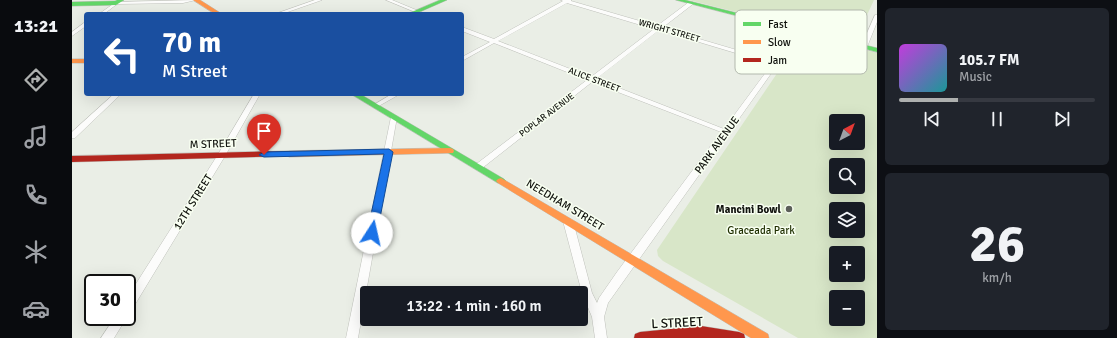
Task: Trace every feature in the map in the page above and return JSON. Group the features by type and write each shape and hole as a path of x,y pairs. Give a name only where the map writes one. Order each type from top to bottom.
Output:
{"street":[{"path":"72,4 183,2 195,0 213,12"},
{"path":"283,12 320,0"},
{"path":"388,0 415,12"},
{"path":"419,12 444,0"},
{"path":"464,58 566,0"},
{"name":"WRIGHT STREET","path":"566,0 735,51"},
{"path":"679,0 735,14"},
{"path":"104,12 118,2"},
{"name":"POPLAR AVENUE","path":"478,168 594,80 691,3"},
{"path":"867,40 877,16"},
{"path":"72,34 84,25"},
{"name":"ALICE STREET","path":"464,30 726,132"},
{"path":"867,48 877,50"},
{"path":"72,61 84,61"},
{"name":"PARK AVENUE","path":"598,317 603,301 768,74"},
{"path":"72,136 116,96"},
{"name":"12TH STREET","path":"136,293 221,156 256,96"},
{"name":"NEEDHAM STREET","path":"358,96 763,338"},
{"path":"375,106 393,96"},
{"path":"352,338 389,152 394,117"},
{"name":"M STREET","path":"72,159 450,151"},
{"path":"568,221 587,293 598,317 601,338"},
{"path":"107,338 115,326"},
{"name":"L STREET","path":"640,338 668,337 701,332 739,338"}],"green space":[{"path":"689,0 874,0 867,15 867,10 735,10 735,12"},
{"name":"Graceada Park","path":"867,51 877,53 877,338 798,338 663,261 658,256 657,250 777,74 867,74"}],"traffic: fast":[{"path":"72,4 116,3 121,0"},
{"path":"415,12 444,0"},
{"path":"679,0 735,14"},
{"path":"867,47 877,50"},
{"path":"358,96 501,181"}],"traffic: slow":[{"path":"196,0 216,12"},
{"path":"72,61 84,61"},
{"path":"289,154 450,151"},
{"path":"501,181 763,338"}],"traffic: jam":[{"path":"72,159 289,154"},
{"path":"640,338 701,332 739,338"}],"place":[{"name":"Mancini Bowl","path":"789,209"}],"route":[{"path":"264,155 389,152 372,233"}]}
